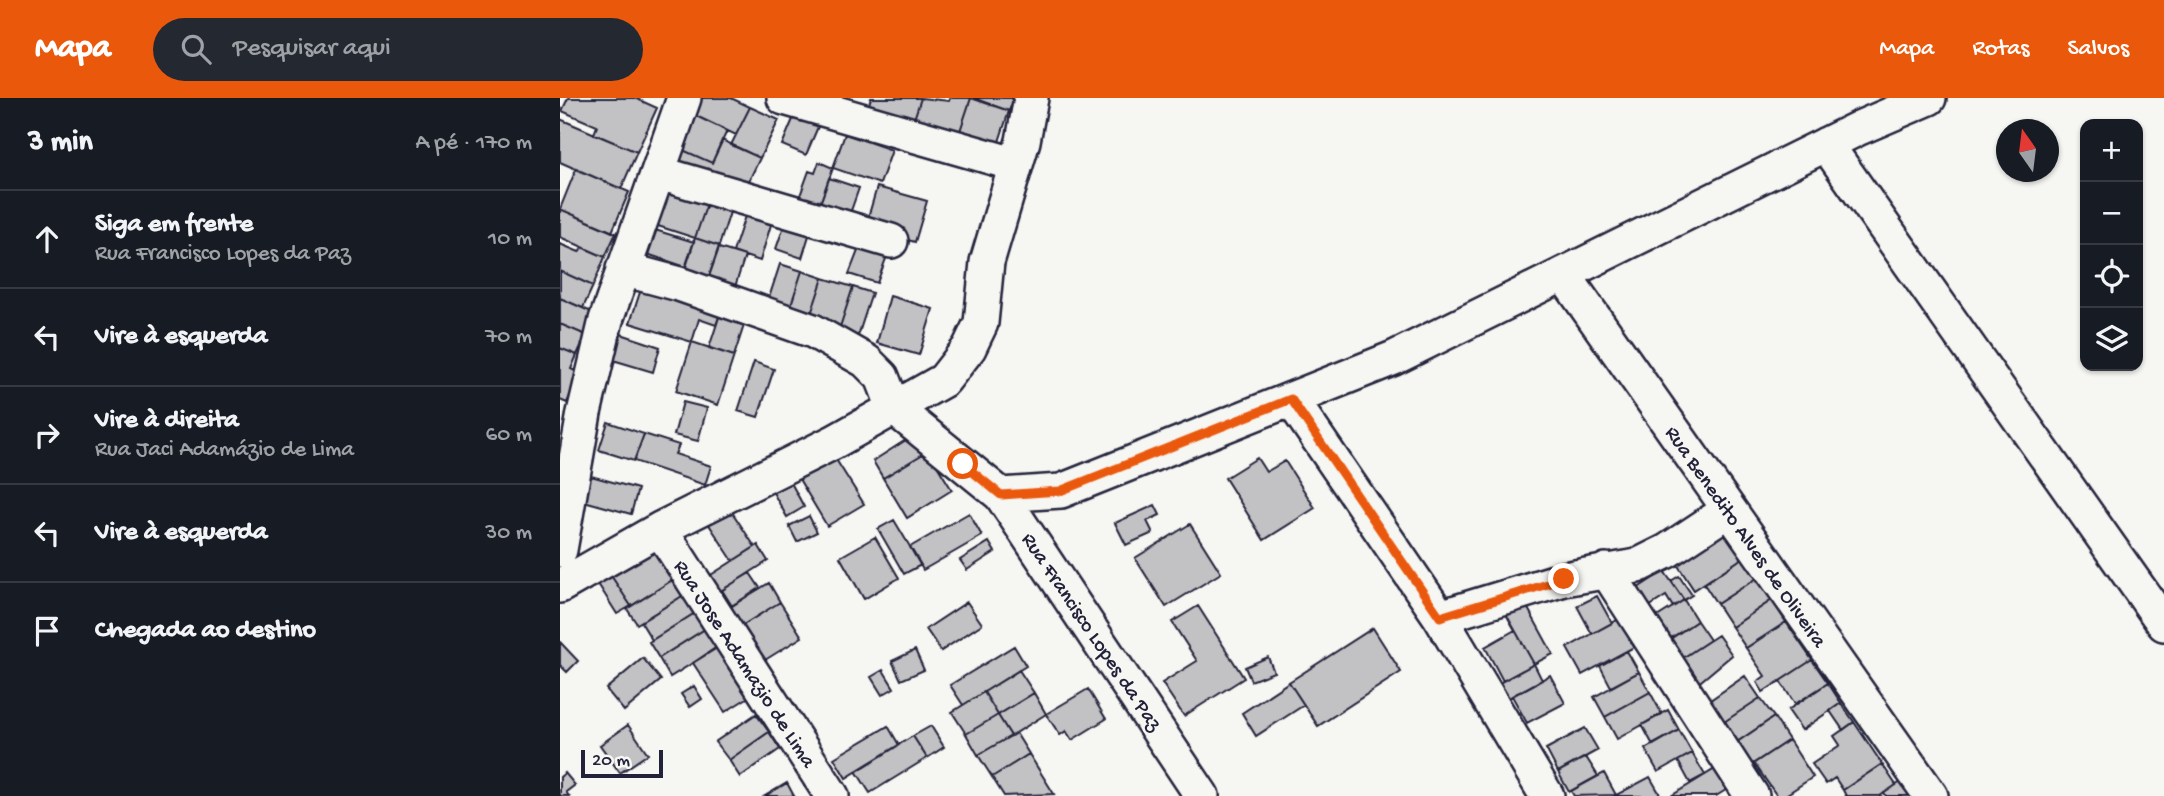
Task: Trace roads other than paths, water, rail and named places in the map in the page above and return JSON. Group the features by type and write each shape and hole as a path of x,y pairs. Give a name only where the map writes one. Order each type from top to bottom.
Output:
{"street":[{"path":"560,551 594,364 684,98"},
{"path":"784,98 1014,164"},
{"path":"560,586 660,529 944,380 969,348 981,323 987,262 1023,141 1031,98"},
{"path":"1001,495 1060,491 1394,358 1826,144 1929,98"},
{"path":"1826,144 2164,624"},
{"path":"659,173 891,241"},
{"name":"Rua Francisco Lopes da Paz","path":"624,269 679,284 813,331 866,360 882,377 894,408 1001,495 1202,796"},
{"name":"Rua Benedito Alves de Oliveira","path":"1564,275 1931,796"},
{"path":"1291,399 1440,617 1547,796"},
{"path":"1440,617 1564,579 1647,561 1729,510"},
{"name":"Rua Jose Adamazio de Lima","path":"660,529 832,796"},
{"path":"1606,570 1752,796"}]}
